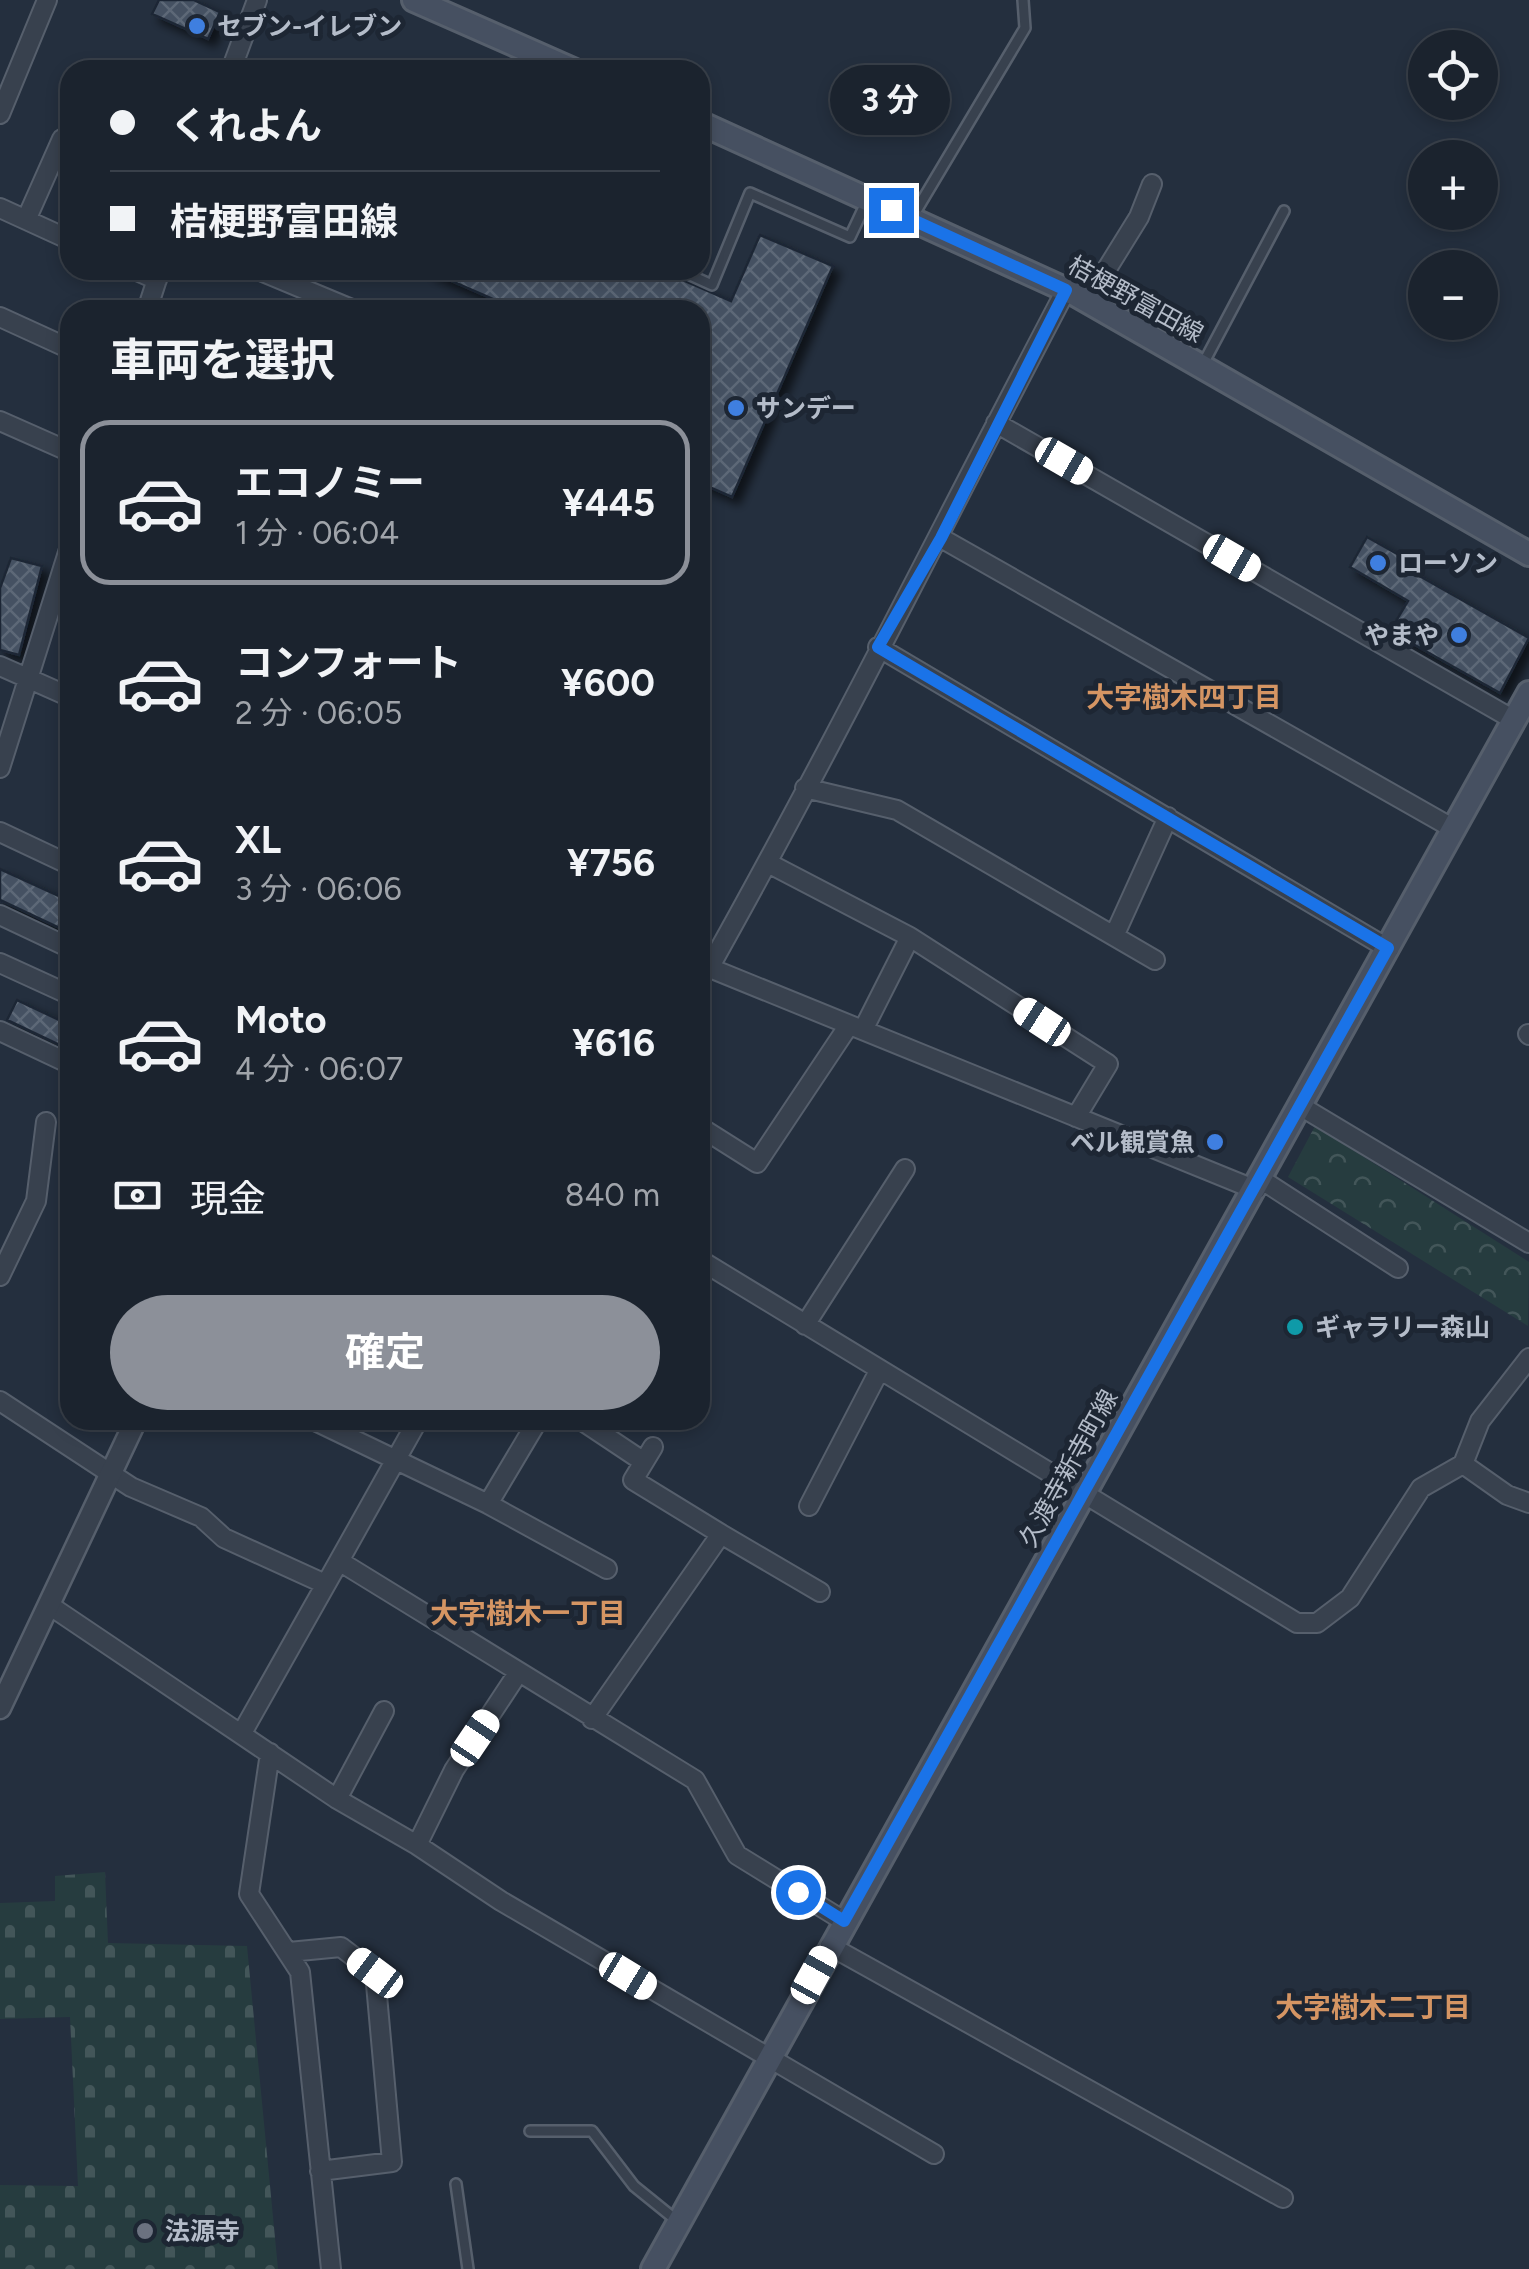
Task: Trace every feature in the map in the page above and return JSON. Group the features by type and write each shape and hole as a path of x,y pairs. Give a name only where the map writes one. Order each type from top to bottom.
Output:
{"main road":[{"path":"414,0 546,60"},
{"name":"桔梗野富田線","path":"710,128 1077,295 1529,554"},
{"name":"久渡寺新寺町線","path":"654,2269 830,1946 1259,1185 1529,692"}],"street":[{"path":"0,114 47,0"},
{"path":"235,60 257,0"},
{"path":"26,220 60,144"},
{"path":"710,956 768,863 878,647 941,538 996,422 1077,295 1139,218 1152,184"},
{"path":"0,208 60,235"},
{"path":"282,280 330,300"},
{"path":"0,317 60,344"},
{"path":"0,422 60,448"},
{"path":"996,422 1514,720"},
{"path":"941,538 1454,829"},
{"path":"0,768 60,577"},
{"path":"878,647 1388,948"},
{"path":"0,666 60,693"},
{"path":"806,788 897,810 1155,960"},
{"path":"1115,934 1168,818"},
{"path":"0,832 60,860"},
{"path":"768,863 910,937 1108,1064 1076,1117"},
{"path":"0,915 60,943"},
{"path":"710,1133 757,1163 856,1028 910,937"},
{"path":"0,962 60,990"},
{"path":"710,968 1076,1117 1259,1185 1398,1268"},
{"path":"0,1031 60,1059"},
{"path":"1302,1107 1529,1242"},
{"path":"0,1276 36,1201 46,1122"},
{"path":"805,1325 905,1170"},
{"path":"710,1266 1068,1488 1086,1492 1297,1623 1317,1623 1350,1598 1421,1488 1463,1464 1480,1421 1529,1358"},
{"path":"808,1506 879,1371"},
{"path":"0,1401 111,1474 202,1517 224,1538 325,1584"},
{"path":"0,1708 131,1430"},
{"path":"334,1430 488,1504 607,1569"},
{"path":"242,1733 413,1430"},
{"path":"488,1504 532,1430"},
{"path":"600,1430 648,1455 633,1480 820,1592"},
{"path":"1463,1464 1529,1504"},
{"path":"592,1719 721,1534"},
{"path":"340,1561 696,1780 737,1854 844,1921"},
{"path":"49,1605 338,1799 417,1844 502,1901 934,2154"},
{"path":"417,1844 454,1770 518,1673"},
{"path":"338,1799 384,1711"},
{"path":"270,1753 249,1894 300,1972 331,2269"},
{"path":"830,1946 1283,2198"},
{"path":"288,1952 341,1947 375,1973 392,2162 320,2171"}],"lane":[{"path":"911,220 1025,28 1022,0"},
{"path":"703,280 712,284 750,193 850,237 867,200"},
{"path":"1202,367 1284,211"},
{"path":"530,2130 592,2131 634,2186 678,2222"},
{"path":"456,2184 468,2269"}],"green space":[{"path":"1315,1126 1529,1262 1528,1326 1288,1177"},
{"path":"105,1872 108,1943 247,1946 278,2269 0,2269 0,2185 78,2186 70,2017 0,2019 0,1903 55,1901 55,1876"}],"building":[{"name":"セブン-イレブン","path":"159,0 194,0 220,12 208,39 152,14"},
{"name":"サンデー","path":"760,235 833,266 732,497 710,487 710,300 495,300 449,280 683,280 731,301"},
{"name":"やまや","path":"1367,537 1406,559 1402,566 1529,638 1500,693 1390,631 1408,601 1350,567"},
{"path":"11,558 42,566 19,655 0,650 0,588"},
{"path":"0,869 60,896 60,928 0,900"},
{"path":"17,1000 60,1020 60,1045 7,1020"}],"place":[{"name":"セブン-イレブン","path":"197,26"},
{"name":"サンデー","path":"736,408"},
{"name":"ローソン","path":"1378,563"},
{"name":"やまや","path":"1459,635"},
{"name":"ベル観賞魚","path":"1215,1142"},
{"name":"ギャラリー森山","path":"1295,1327"},
{"name":"法源寺","path":"145,2231"}],"district":[{"name":"大字樹木四丁目","path":"1184,697"},
{"name":"大字樹木一丁目","path":"528,1613"},
{"name":"大字樹木二丁目","path":"1373,2007"}],"route":[{"path":"798,1892 844,1921 1388,948 878,647 941,538 996,422 1066,290 891,210"}]}
